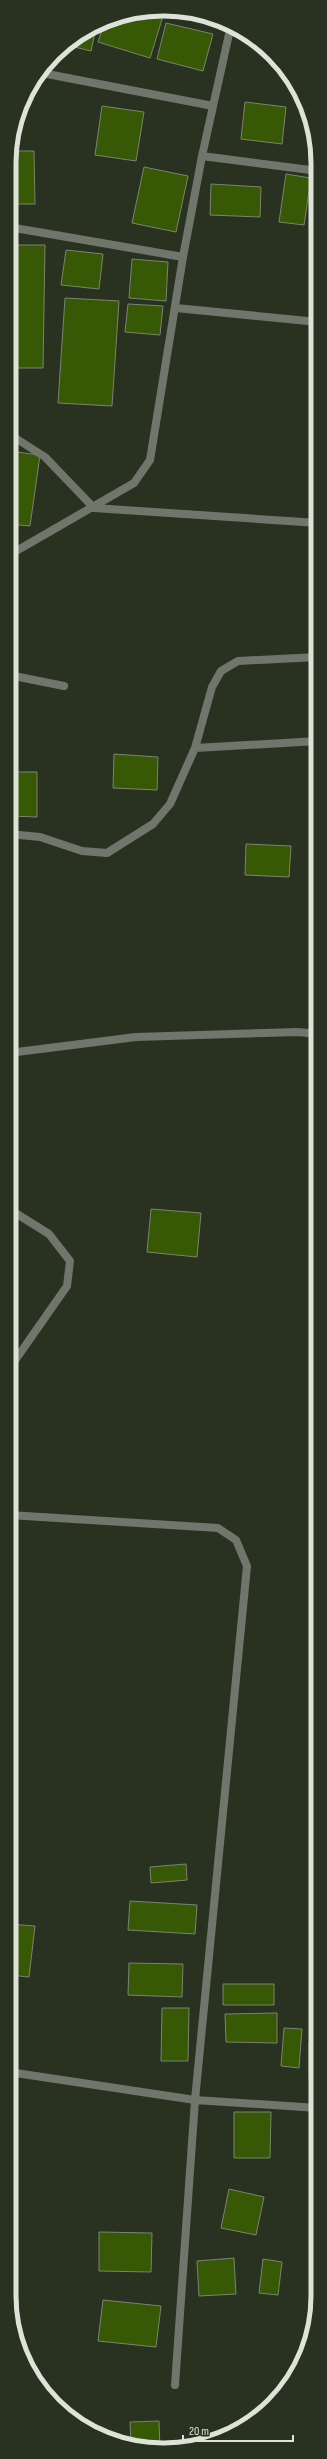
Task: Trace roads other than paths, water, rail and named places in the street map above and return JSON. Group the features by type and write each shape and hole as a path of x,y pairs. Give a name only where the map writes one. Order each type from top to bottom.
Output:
{"street":[{"path":"16,551 94,508 134,483 150,460 176,308 183,257 202,156 230,31"},
{"path":"46,74 213,106"},
{"path":"202,156 311,170"},
{"path":"16,228 183,257"},
{"path":"176,308 311,321"},
{"path":"16,438 46,456 94,508 311,523"},
{"path":"16,835 40,837 82,851 107,853 152,824 170,804 195,748 212,687 221,671 238,661 311,657"},
{"path":"16,676 64,686"},
{"path":"195,748 311,742"},
{"path":"16,1052 136,1037 298,1032 311,1033"},
{"path":"16,1213 49,1234 70,1261 67,1286 16,1359"},
{"path":"16,1515 218,1528 236,1540 247,1566 195,2100 175,2385"},
{"path":"16,2073 195,2100 311,2108"}]}
